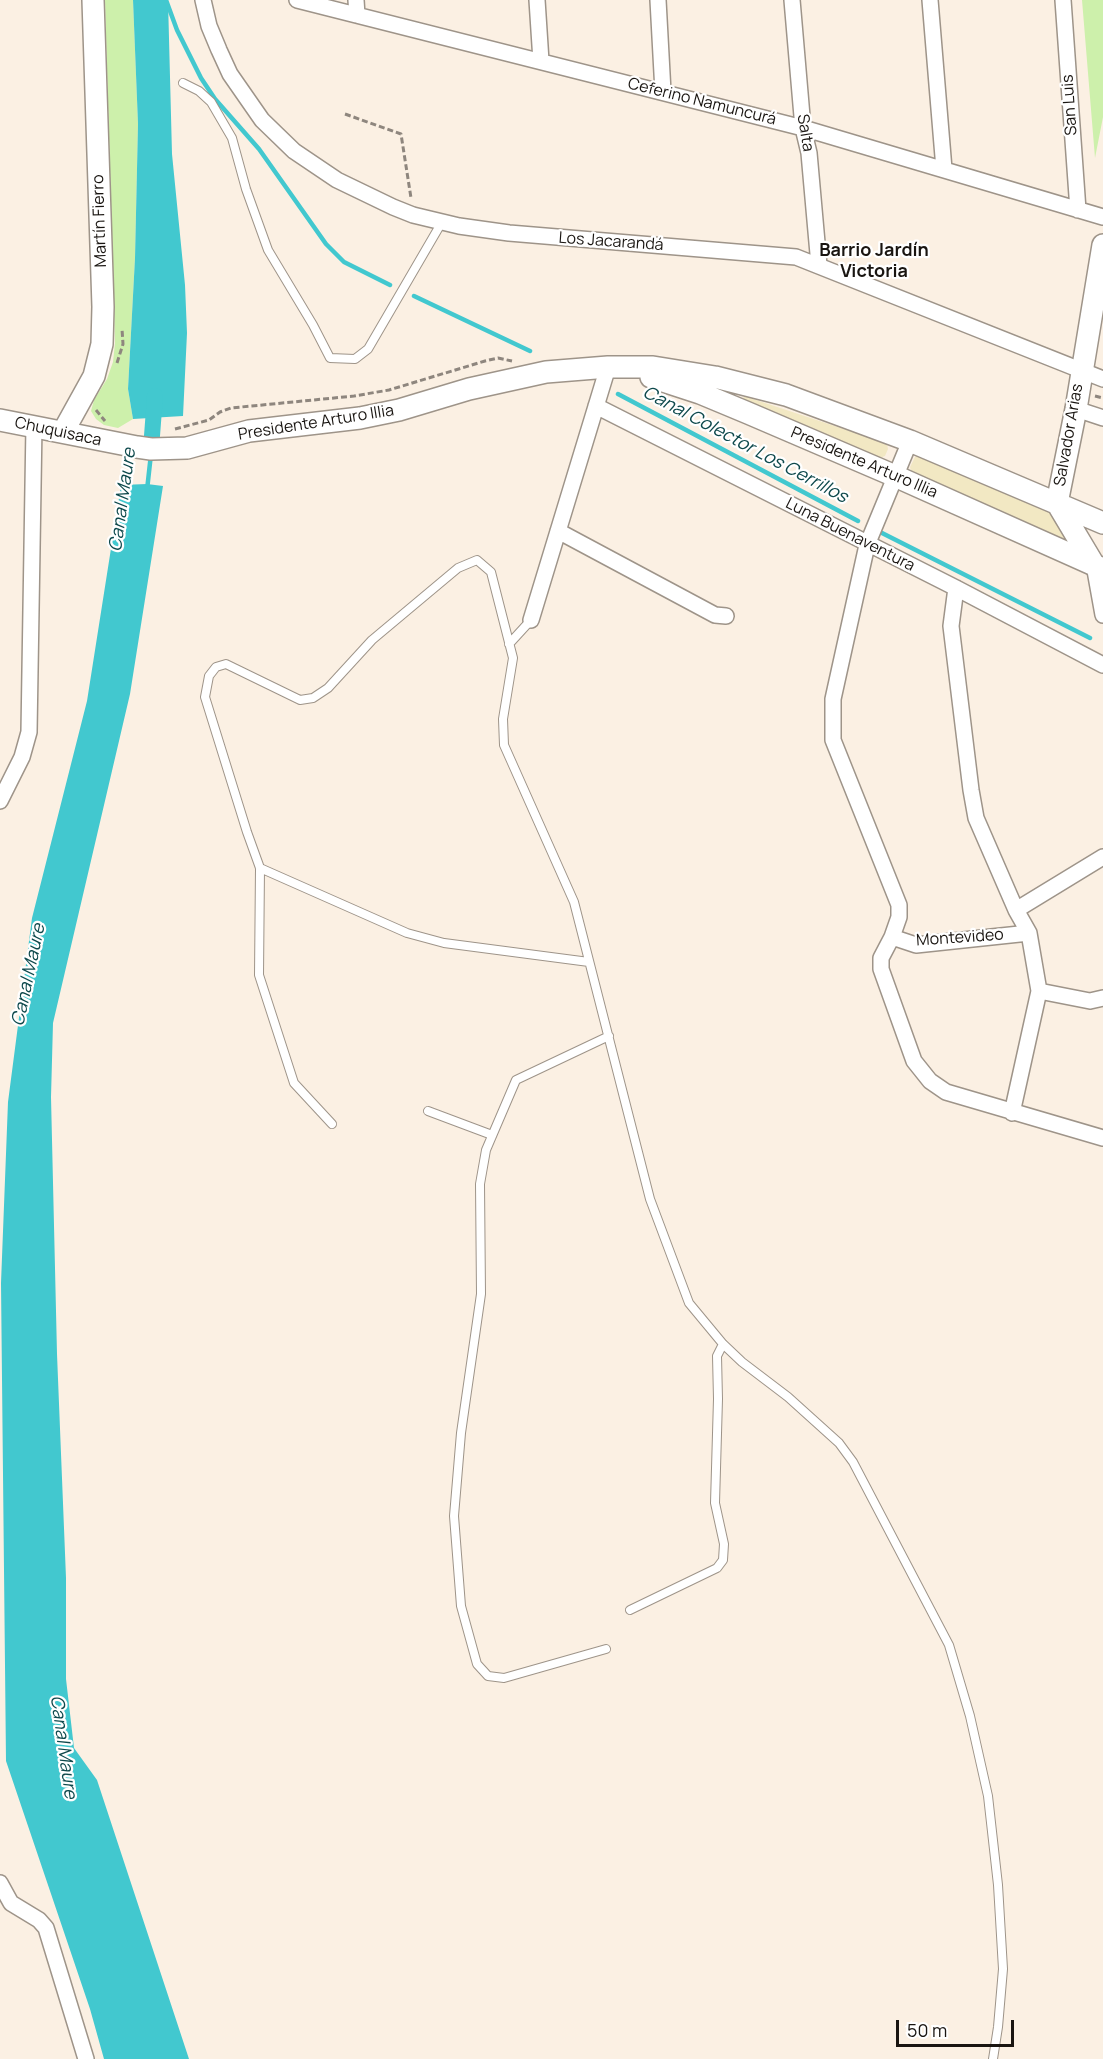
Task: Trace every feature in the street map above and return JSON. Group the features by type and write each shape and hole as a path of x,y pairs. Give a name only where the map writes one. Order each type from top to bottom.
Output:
{"street":[{"name":"Martín Fierro","path":"63,432 94,376 102,344 103,307 93,0"},
{"name":"Los Jacarandá","path":"203,0 209,26 230,74 262,120 294,151 337,180 413,215 459,226 549,237 787,255 819,265 1078,390 1103,418"},
{"name":"Ceferino Namuncurá","path":"297,0 357,8 541,62 803,128 1103,217"},
{"path":"537,0 541,62"},
{"path":"658,0 663,92"},
{"name":"Salta","path":"792,0 803,128 809,153 819,265"},
{"path":"930,0 944,169"},
{"name":"San Luis","path":"1063,0 1078,210"},
{"name":"Salvador Arias","path":"1103,245 1099,292 1057,503 1098,567 1103,615"},
{"path":"531,620 596,406 615,368"},
{"name":"Presidente Arturo Illia","path":"615,368 700,393 895,476 1098,567"},
{"name":"Presidente Arturo Illia","path":"151,449 187,448 249,431 360,418 399,410 469,389 546,372 653,368 715,376 786,395 910,441 1103,523"},
{"name":"Los Jacarandá","path":"1078,390 1103,379"},
{"name":"Luna Buenaventura","path":"596,406 1103,665"},
{"name":"Chuquisaca","path":"0,420 151,449"},
{"path":"0,801 22,757 29,732 34,425"},
{"path":"910,441 867,545 833,699 833,740 899,905 899,917 881,958 881,969 914,1061 930,1081 946,1092 1103,1138"},
{"path":"558,531 715,615 726,616"},
{"path":"956,588 951,626 976,818 1016,910 1029,933 1040,991 1012,1113"},
{"name":"Montevideo","path":"1016,910 1103,857"},
{"name":"Montevideo","path":"892,937 916,945 1029,933"},
{"path":"1040,991 1090,1001 1103,998"},
{"path":"0,1884 11,1903 39,1920 46,1928 86,2059"}],"lane":[{"path":"183,83 199,91 211,102 232,138 246,189 268,250 330,358 355,359 368,349 442,222"},
{"path":"332,1124 294,1083 259,975 261,868 247,832 205,697 209,676 216,667 226,664 300,700 313,698 328,688 380,633 458,568 477,561 491,572 513,658 503,719 504,745 574,902 650,1199 689,1303 723,1344 742,1362 788,1397 839,1443 853,1462 949,1645 970,1716 988,1796 998,1885 1002,1969 993,2059"},
{"path":"509,644 531,620"},
{"path":"261,868 407,933 444,943 589,962"},
{"path":"606,1649 504,1678 488,1676 477,1664 461,1606 454,1516 461,1433 481,1294 480,1184 486,1150 516,1080 609,1036"},
{"path":"428,1111 492,1135"},
{"path":"630,1610 717,1568 723,1560 724,1544 715,1503 717,1356 723,1344"}],"path":[{"path":"345,114 401,134 413,215"},
{"path":"116,366 123,344 122,320"},
{"path":"171,431 209,420 219,412 231,408 354,396 389,390 491,359 506,359 515,362"},
{"path":"1078,390 1103,398"},
{"path":"96,408 99,416 106,423"}],"green space":[{"path":"105,0 133,0 138,124 135,258 128,389 133,419 118,428 104,425 91,411 113,362 115,343"},
{"path":"1082,0 1103,0 1103,117 1095,158"}],"sand":[{"path":"744,396 883,442 887,444 888,449 885,456 880,458 743,399"},
{"path":"919,455 1054,511 1067,541 912,475 910,467 915,457"}],"water":[{"path":"133,0 168,0 172,154 185,285 187,333 183,416 133,419 128,389 135,258 138,124"},
{"path":"121,485 163,486 130,694 53,1023 51,1097 57,1354 66,1578 66,1679 74,1748 97,1780 189,2059 104,2059 90,2009 6,1761 1,1283 8,1102 32,918 87,701"}],"waterway":[{"name":"Canal Colector Los Cerrillos","path":"166,0 177,30 201,78 215,99 259,149 326,244 344,262 390,285"},
{"name":"Canal Colector Los Cerrillos","path":"414,296 530,351"},
{"name":"Canal Colector Los Cerrillos","path":"618,394 858,521"},
{"name":"Canal Maure","path":"151,449 155,396"},
{"name":"Canal Maure","path":"147,490 151,454"},
{"name":"Canal Colector Los Cerrillos","path":"882,533 1090,638"}],"district":[{"name":"Barrio Jardín Victoria","path":"874,261"}]}
